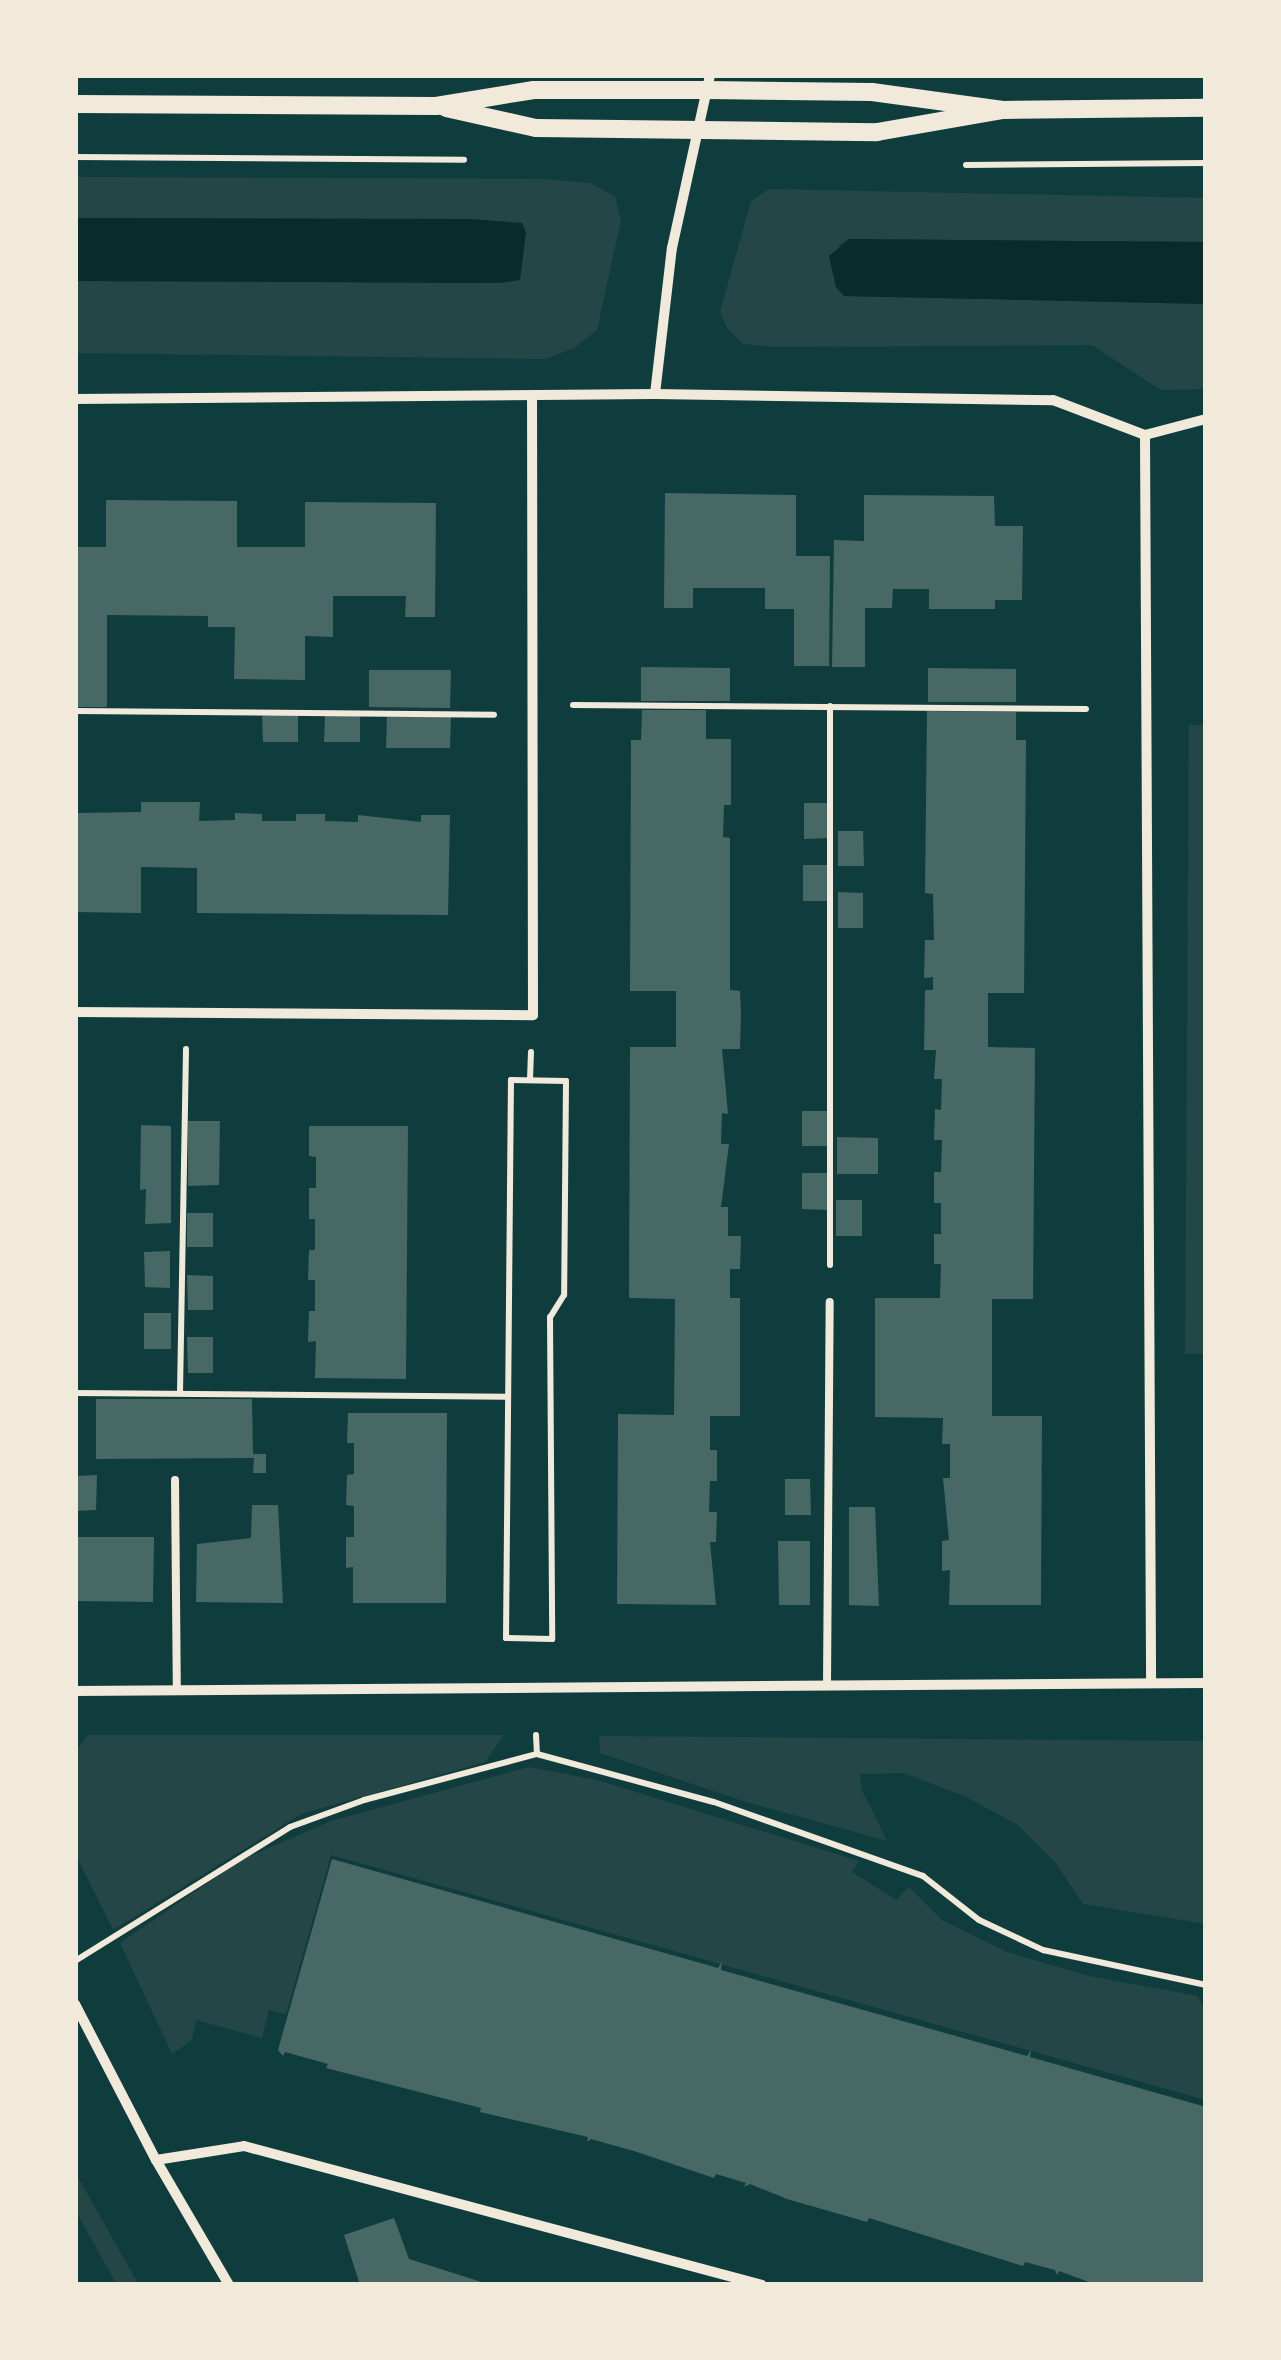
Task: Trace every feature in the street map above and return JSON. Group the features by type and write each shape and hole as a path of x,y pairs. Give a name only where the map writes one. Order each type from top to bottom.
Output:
{"street":[{"path":"655,394 672,248 708,82"},
{"path":"75,104 436,106 534,90 708,82 872,92 1004,110 1206,108"},
{"path":"436,106 536,128 877,132 1004,110"},
{"path":"75,399 655,394 1053,400 1144,435 1206,419"},
{"path":"75,1012 533,1014 532,398"},
{"path":"1144,435 1151,1682"},
{"path":"75,1691 1206,1683"},
{"path":"75,2004 156,2160 229,2285"},
{"path":"156,2160 244,2146 762,2285"}],"lane":[{"path":"828,1686 830,1302"},
{"path":"174,1480 177,1690"}],"path":[{"path":"830,706 830,1302"},
{"path":"75,711 532,711 830,706 1086,709"},
{"path":"180,1393 187,1013"},
{"path":"512,1080 566,1082 564,1295 550,1317 552,1640 506,1638 507,1398 512,1080"},
{"path":"75,1393 507,1398"},
{"path":"536,1734 537,1754"},
{"path":"75,1962 290,1827 364,1800 537,1754 714,1802 923,1876 979,1920 1043,1950 1206,1986"}],"shaded area":[{"path":"75,177 542,179 590,183 615,196 621,220 597,330 574,348 546,359 75,353 75,281 499,283 472,219 75,218"},
{"path":"769,189 1206,198 1206,242 850,239 839,245 844,296 1206,304 1206,389 1161,390 1092,345 743,344 727,328 720,312 751,201"},
{"path":"75,218 472,219 522,223 526,232 520,280 499,283 75,281"},
{"path":"849,239 1206,242 1206,304 844,296 836,287 829,256"},
{"path":"1189,725 1206,725 1206,1354 1185,1354"},
{"path":"88,1735 504,1735 485,1762 301,1814 113,1930 75,1854 75,1752"},
{"path":"599,1736 1206,1741 1206,1924 1083,1904 1055,1862 1018,1825 966,1797 904,1773 860,1774 862,1790 887,1841 743,1801 600,1753"},
{"path":"529,1767 597,1780 859,1861 852,1872 896,1900 909,1887 942,1920 1007,1952 1089,1976 1198,1996 1206,2014 1206,2100 331,1855 286,2014 269,2010 262,2038 196,2020 192,2040 172,2054 120,1943 243,1859 331,1821"},
{"path":"75,2172 139,2285 117,2285 75,2210"}],"building":[{"path":"665,493 796,495 796,556 830,556 829,666 794,666 794,609 765,609 765,588 693,588 693,608 664,608"},
{"path":"864,495 994,496 995,526 1023,526 1022,600 995,600 995,609 929,609 929,589 893,589 892,608 865,608 865,667 832,667 834,540 864,541"},
{"path":"106,500 237,501 237,547 305,547 305,502 436,503 435,617 405,617 406,596 333,596 333,637 305,636 305,680 234,679 235,627 208,627 208,616 107,615 107,707 75,707 75,547 106,547"},
{"path":"641,667 730,668 730,701 641,701"},
{"path":"928,668 1016,669 1016,702 928,702"},
{"path":"369,670 451,670 450,708 369,707"},
{"path":"642,710 706,710 706,739 731,739 731,805 724,805 723,837 730,838 730,990 740,991 741,1014 740,1049 722,1049 728,1114 722,1113 721,1144 729,1144 721,1207 728,1207 728,1236 741,1236 740,1269 730,1269 730,1298 740,1298 740,1416 710,1416 710,1450 717,1450 717,1481 710,1481 709,1512 717,1512 716,1542 710,1542 716,1605 617,1604 618,1414 674,1415 675,1299 629,1298 630,1047 676,1047 676,991 630,991 631,740 641,740"},
{"path":"927,711 1016,712 1016,740 1026,740 1024,993 988,993 988,1047 1035,1048 1033,1299 992,1299 992,1416 1042,1416 1041,1605 949,1605 950,1570 942,1571 942,1541 949,1540 943,1478 950,1478 950,1444 942,1444 943,1418 875,1417 875,1298 940,1298 941,1264 934,1264 934,1234 941,1234 941,1203 934,1203 934,1172 941,1172 942,1140 934,1140 935,1109 941,1110 942,1079 934,1079 936,1050 924,1050 925,990 933,990 933,977 924,978 925,940 934,940 933,894 925,893"},
{"path":"298,715 298,742 263,742 262,716"},
{"path":"325,716 360,716 360,742 324,742"},
{"path":"387,717 451,717 450,748 386,748"},
{"path":"141,802 200,802 199,821 235,820 235,813 262,814 262,821 296,821 296,814 325,814 325,821 358,822 358,815 421,822 421,815 450,815 448,915 197,913 197,868 141,867 141,913 75,912 75,813 141,812"},
{"path":"804,803 830,803 830,838 804,839"},
{"path":"838,831 863,831 864,866 838,866"},
{"path":"803,865 828,865 829,901 803,901"},
{"path":"838,892 863,893 863,928 838,928"},
{"path":"802,1111 828,1111 827,1146 802,1146"},
{"path":"188,1121 220,1121 219,1185 188,1186"},
{"path":"141,1125 171,1126 171,1223 145,1224 146,1189 140,1190"},
{"path":"309,1126 408,1126 406,1379 315,1378 316,1341 308,1342 309,1311 315,1311 315,1280 308,1280 309,1250 315,1250 309,1188 316,1188 316,1157 309,1156"},
{"path":"837,1137 878,1138 878,1174 837,1174"},
{"path":"802,1173 828,1173 828,1210 802,1209"},
{"path":"836,1200 862,1200 862,1236 836,1236"},
{"path":"187,1213 213,1213 213,1247 187,1247"},
{"path":"170,1251 170,1288 145,1287 144,1252"},
{"path":"187,1275 213,1276 213,1310 188,1310"},
{"path":"144,1313 171,1313 171,1349 144,1349"},
{"path":"187,1337 213,1337 213,1373 188,1373"},
{"path":"96,1399 252,1399 253,1454 266,1454 266,1473 253,1473 254,1458 96,1459"},
{"path":"348,1413 447,1413 446,1603 353,1603 353,1567 346,1568 346,1537 354,1537 354,1506 346,1505 347,1475 354,1474 354,1443 347,1443"},
{"path":"97,1475 96,1510 75,1511 75,1476"},
{"path":"785,1479 810,1479 811,1515 785,1515"},
{"path":"252,1505 278,1505 283,1603 196,1602 197,1544 251,1538"},
{"path":"849,1507 875,1507 879,1606 849,1605"},
{"path":"75,1537 154,1537 153,1602 75,1601"},
{"path":"778,1541 810,1541 810,1605 779,1605"},
{"path":"332,1859 718,1968 722,1961 721,1970 1027,2056 1031,2050 1030,2057 1206,2107 1206,2285 1097,2285 869,2218 867,2222 787,2199 750,2184 744,2187 746,2183 716,2174 714,2178 634,2151 591,2139 587,2142 588,2137 480,2112 481,2108 326,2068 328,2064 285,2052 283,2056 278,2050"},
{"path":"394,2218 409,2259 491,2285 360,2285 344,2235"}]}
